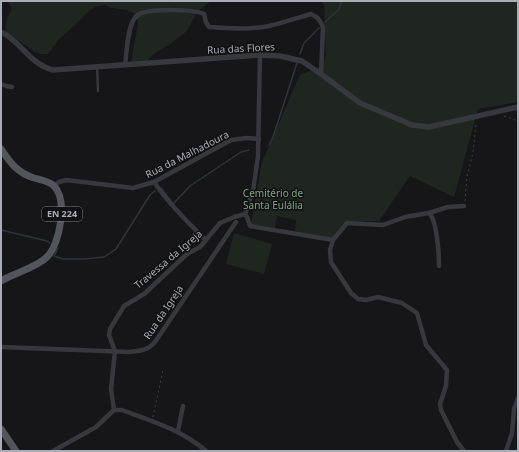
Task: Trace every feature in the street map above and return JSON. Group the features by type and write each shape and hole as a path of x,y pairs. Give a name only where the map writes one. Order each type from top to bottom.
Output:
{"main road":[{"path":"1,149 15,168 24,174 46,181 54,186"},
{"name":"EN 224","path":"1,281 38,263 46,257 52,249 61,216 62,204 60,194 54,186"},
{"path":"1,429 16,451"}],"street":[{"path":"125,65 128,40 132,25 134,19 141,13 171,10 199,12 204,14 206,22 210,27 234,28 269,26 311,14 316,16 321,21 323,27 321,74"},
{"name":"Rua das Flores","path":"1,32 39,64 46,68 60,70 260,55 280,56 302,61 360,103 412,125 429,127 518,108"},
{"path":"260,55 259,139 253,192 245,214 250,226 333,240"},
{"path":"1,84 12,87"},
{"name":"Rua da Malhadoura","path":"54,186 61,181 66,180 133,188 154,182 231,140 246,138 259,139"},
{"path":"154,182 167,201 184,220 206,240"},
{"path":"464,206 448,206 428,213 405,217 383,225 347,223 333,240 330,250 331,262 351,293 358,299 366,300 378,297 402,304 417,313 426,345 447,370 446,386 440,404 441,410 464,451"},
{"path":"428,213 432,216 434,222 439,266"},
{"name":"Travessa da Igreja","path":"115,352 109,335 110,329 124,306 144,294 187,254 200,247 220,223 245,214"},
{"name":"Rua da Igreja","path":"1,347 115,352 144,351 155,342 236,222"},
{"path":"114,410 110,389 115,352"},
{"path":"506,451 512,433 514,409 518,398"},
{"path":"178,431 183,406"},
{"path":"52,451 96,427 114,410 122,410 178,431 206,451"}],"lane":[{"path":"97,67 98,91"}],"path":[{"path":"499,112 507,118 518,121"},
{"path":"464,206 467,176 473,152 476,116"},
{"path":"152,422 163,370"}],"green space":[{"path":"7,1 211,1 197,12 187,31 169,45 155,53 146,62 131,62 138,24 137,16 127,10 112,8 104,5 95,7 59,39 48,54 41,54 35,52 6,32 6,23 12,8"},
{"path":"321,1 518,1 518,102 478,109 454,197 410,176 379,221 347,221 333,238 295,232 296,220 277,216 275,228 251,224 262,162 298,79 300,75 318,68 324,61 326,55 324,5"},
{"name":"Cemitério de Santa Eulália","path":"234,233 272,244 264,274 226,264"}],"waterway":[{"path":"325,22 339,9 342,1"},
{"path":"300,54 304,43 319,28"},
{"path":"269,145 273,137 297,63"},
{"path":"161,188 173,204 190,186 241,152 249,150"},
{"path":"58,248 54,256 63,259 104,257 116,249 150,195 155,191"},
{"path":"1,230 50,243"}]}
